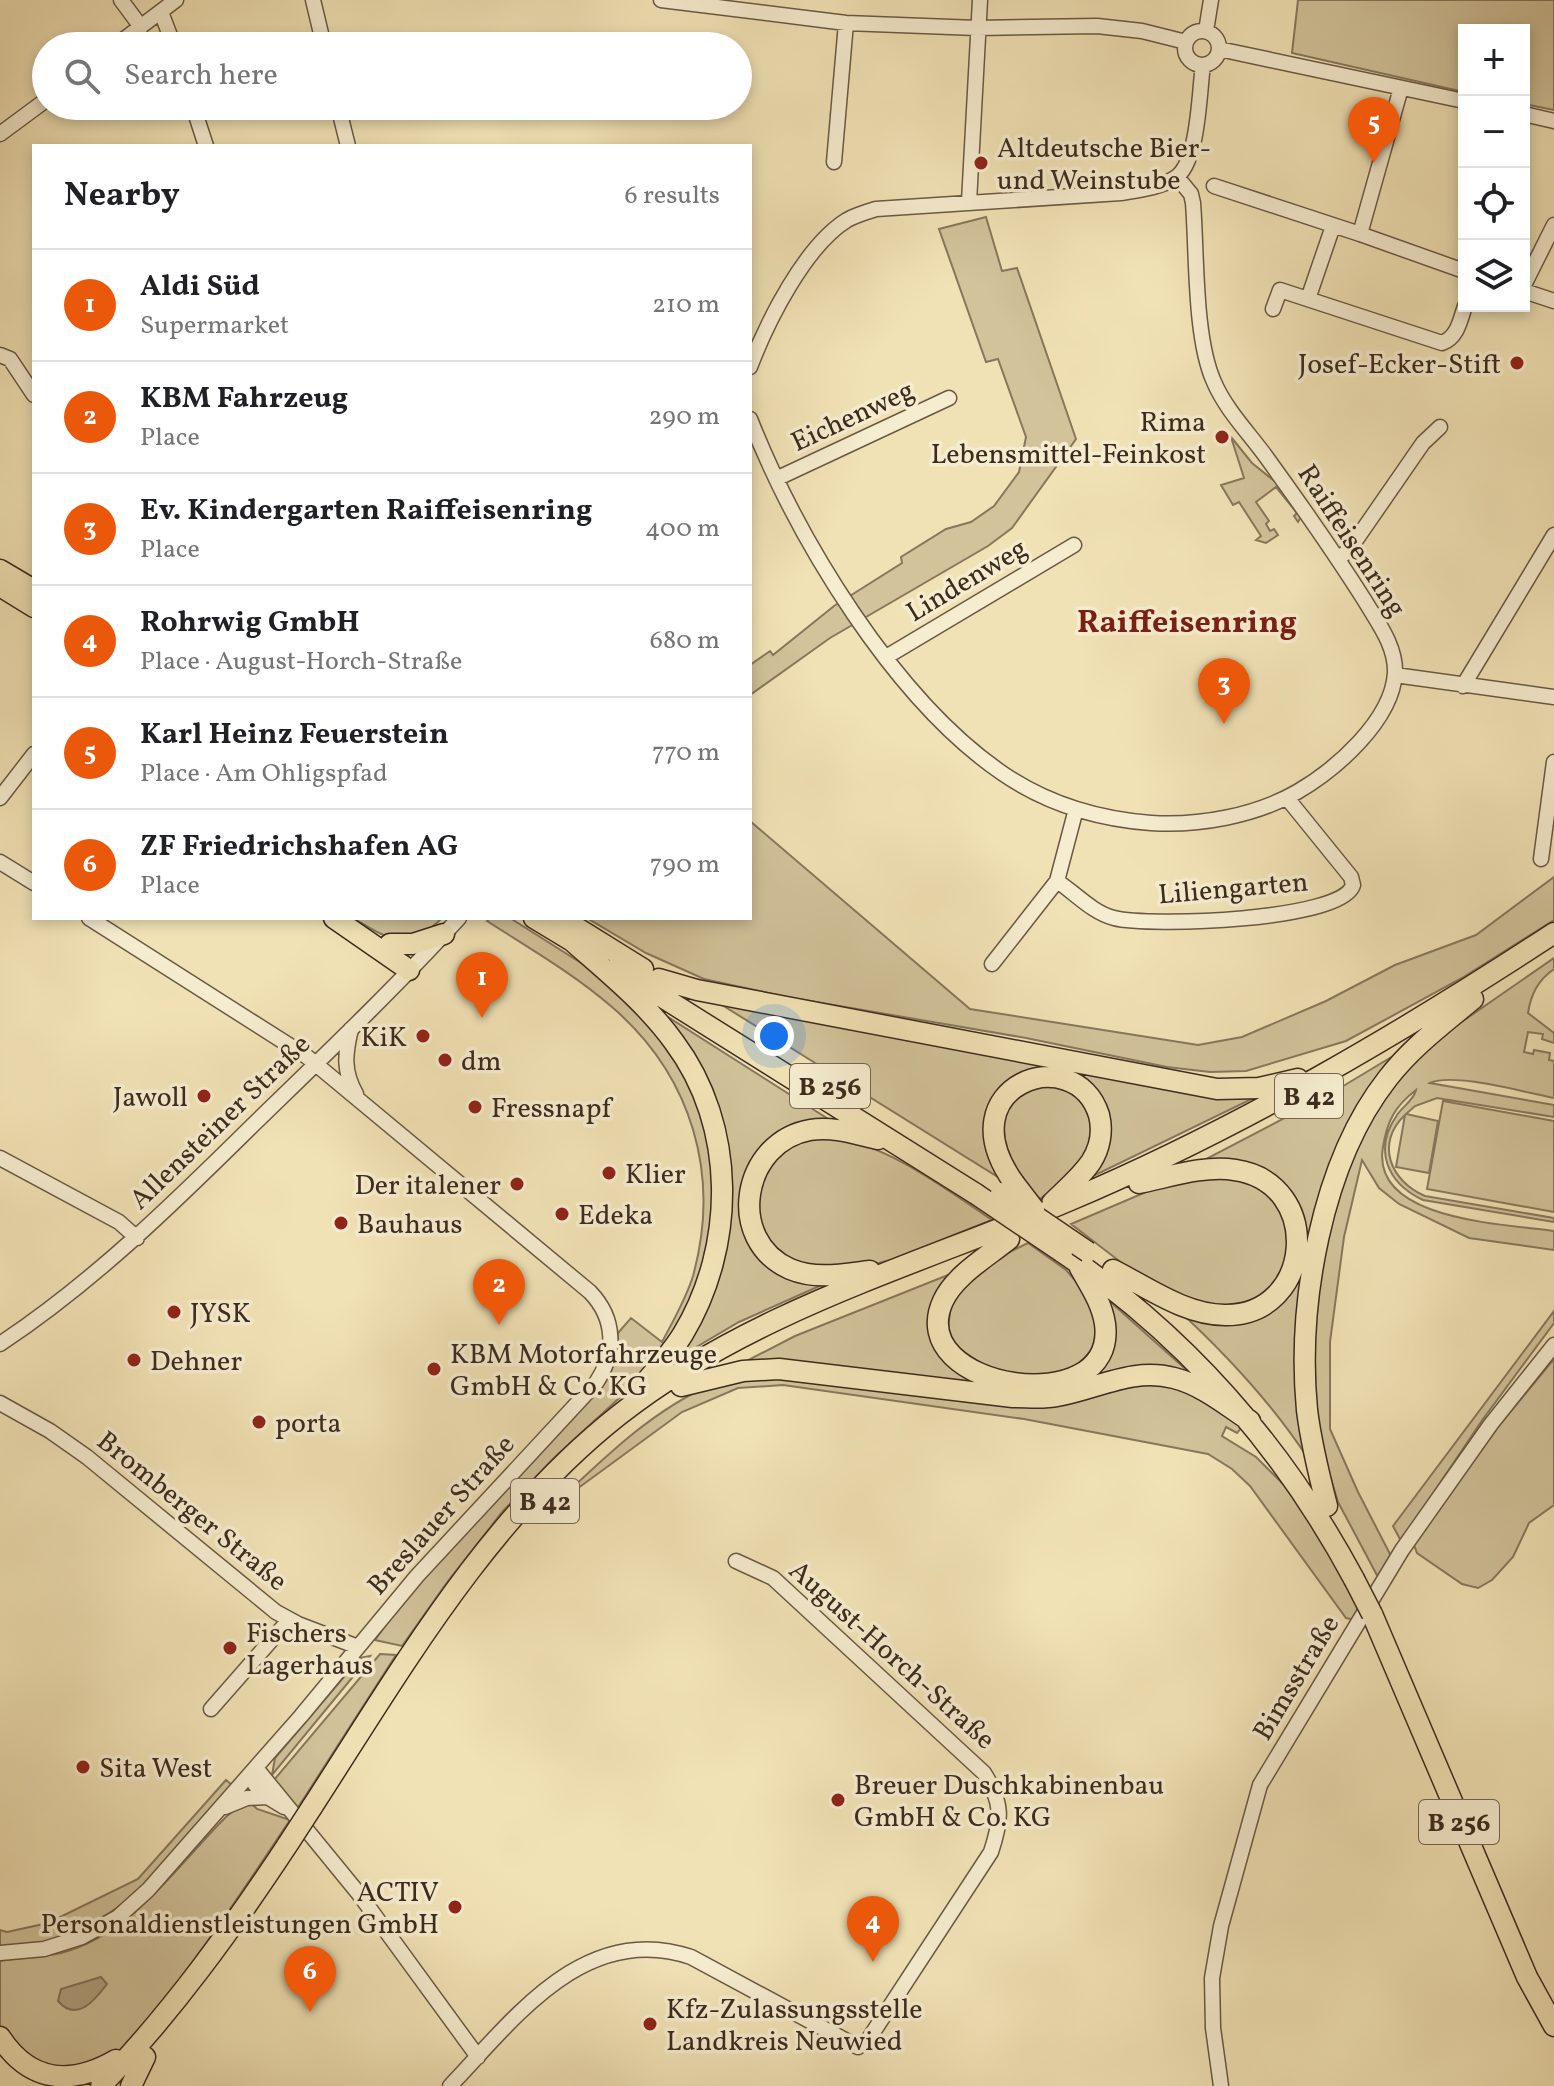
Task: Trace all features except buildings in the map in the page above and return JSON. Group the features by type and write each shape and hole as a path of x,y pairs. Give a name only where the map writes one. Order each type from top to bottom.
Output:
{"highway":[{"path":"0,570 32,590"},
{"path":"0,586 32,606"},
{"path":"337,920 409,970"},
{"path":"349,920 390,944 405,957 409,970"},
{"name":"B 256","path":"537,920 1075,1255 1162,1330 1215,1381 1250,1421 1359,1575"},
{"name":"B 256","path":"564,920 1008,1188 1044,1216 1075,1255 1113,1270 1176,1324 1242,1391 1280,1438 1327,1506 1537,1969 1554,2000"},
{"name":"B 42","path":"101,2086 140,2052 227,1955 477,1561 561,1466 618,1415 669,1378 730,1341 898,1268 1044,1216 1172,1153 1325,1072 1554,933"},
{"path":"390,944 413,944 444,934"},
{"path":"571,940 652,1015 677,1045 706,1100 720,1160 721,1220 705,1287 692,1317 672,1350 618,1415"},
{"name":"B 42","path":"428,1641 549,1497 627,1424 681,1386 738,1351 806,1319 1009,1239 1139,1183 1275,1114 1473,999 1554,948"},
{"path":"659,979 697,990 1217,1089 1259,1088 1325,1072"},
{"path":"1327,1506 1309,1426 1306,1364 1314,1268 1333,1179 1351,1136 1388,1078 1432,1032 1473,999"},
{"path":"1008,1188 995,1147 993,1127 999,1106 1015,1087 1025,1081 1048,1077 1071,1082 1081,1088 1095,1106 1101,1129 1100,1141 1083,1172 1044,1216"},
{"path":"897,1144 823,1129 790,1137 770,1151 758,1165 748,1204 756,1236 770,1254 789,1269 826,1276 898,1268"},
{"path":"1113,1270 1178,1304 1205,1313 1225,1315 1245,1312 1271,1299 1285,1283 1294,1264 1298,1233 1291,1212 1280,1194 1257,1176 1238,1170 1219,1169 1139,1183"},
{"path":"1009,1239 955,1284 944,1299 940,1313 940,1334 949,1352 963,1366 982,1375 1012,1382 1045,1384 1074,1378 1092,1366 1103,1346 1105,1325 1100,1304 1075,1255"},
{"path":"681,1386 743,1371 779,1369 1013,1397 1040,1397 1070,1393 1136,1375 1153,1375 1189,1383 1250,1421"},
{"name":"B 256","path":"1376,1609 1527,1977 1554,2026"},
{"path":"0,2037 29,2068 65,2079 90,2076 140,2052"},
{"path":"0,2049 28,2086"},
{"path":"131,2086 140,2052"},
{"name":"B 42","path":"118,2086 140,2052"}],"street":[{"path":"121,0 141,27"},
{"path":"134,32 176,0"},
{"path":"313,0 321,32"},
{"path":"661,0 846,23 977,28 1097,26 1142,31 1186,42"},
{"path":"969,202 980,0"},
{"path":"1206,31 1211,0"},
{"path":"161,12 169,32"},
{"path":"834,162 846,23"},
{"path":"1206,31 1216,37 1219,49 1214,60 1203,65 1190,61 1186,55 1186,42 1194,32 1206,31"},
{"path":"1219,49 1458,100"},
{"path":"752,363 798,275 818,246 844,221 876,209 1121,193 1158,186 1181,172 1192,152 1203,65"},
{"path":"1360,234 1401,88"},
{"path":"0,134 32,110"},
{"path":"1530,115 1554,121"},
{"path":"198,120 205,144"},
{"path":"342,120 348,144"},
{"name":"Raiffeisenring","path":"1181,172 1193,203 1203,342 1214,384 1338,559 1385,634 1391,647 1395,675"},
{"path":"1214,186 1458,269"},
{"path":"1530,275 1554,225"},
{"path":"1308,299 1333,226"},
{"path":"1273,309 1280,290 1442,343 1451,340 1463,312"},
{"path":"1530,291 1554,301"},
{"path":"0,355 10,359 32,392"},
{"name":"Eichenweg","path":"778,478 949,398"},
{"path":"752,423 817,552 886,657 925,703 985,760 1023,786 1076,809 1105,818 1171,824 1218,819 1287,798 1320,778 1358,744 1382,709 1395,675 1554,697"},
{"path":"1338,559 1349,550 1423,443 1440,427"},
{"path":"1463,686 1554,535"},
{"name":"Lindenweg","path":"886,657 1074,545"},
{"path":"0,798 32,757"},
{"path":"1541,859 1554,762"},
{"name":"Liliengarten","path":"1057,881 1101,913 1123,920 1184,921 1275,915 1315,908 1349,894 1353,885 1351,877 1287,798"},
{"path":"992,964 1057,881 1076,809"},
{"path":"0,862 32,882"},
{"name":"Breslauer Straße","path":"0,1953 30,1952 57,1946 107,1924 148,1890 253,1772 465,1522 596,1383 606,1367 611,1345 607,1317 590,1292 358,1097 316,1064 92,920"},
{"name":"Allensteiner Straße","path":"0,1344 137,1238 316,1064 457,920"},
{"path":"351,1028 345,1054 346,1069 358,1097"},
{"path":"0,1158 119,1222 137,1238"},
{"name":"Bimsstraße","path":"1221,2086 1213,2028 1212,1978 1221,1926 1260,1785 1402,1550 1491,1424 1554,1345"},
{"name":"Bromberger Straße","path":"0,1403 50,1431 87,1457 289,1620 358,1647"},
{"name":"August-Horch-Straße","path":"478,2057 540,1993 562,1976 592,1960 640,1950 681,1954 706,1963 858,2047 868,2040 991,1852 1000,1826 999,1804 995,1790 984,1773 773,1578 736,1561"},
{"path":"211,1709 289,1620"},
{"path":"253,1772 267,1797 288,1809"},
{"path":"253,1772 359,1894 478,2057 450,2086"},
{"path":"221,1809 247,1798 267,1797"}],"shaded area":[{"path":"1298,0 1554,0 1554,110 1530,105 1530,24 1458,24 1458,91 1292,53"},
{"path":"986,217 1002,271 1017,268 1076,439 1012,528 988,546 830,638 752,694 752,664 770,651 773,655 834,606 902,563 901,557 946,529 971,522 994,506 1019,472 1026,437 998,359 986,362 939,229"},
{"path":"1231,437 1252,463 1278,484 1301,517 1298,522 1294,516 1297,513 1276,487 1256,502 1269,521 1266,524 1270,531 1274,529 1278,535 1266,543 1256,540 1261,536 1239,502 1233,505 1221,485 1244,478"},
{"path":"752,823 970,1009 1198,1045 1242,1037 1326,1001 1395,965 1476,935 1554,877 1554,920 1462,978 1346,1041 1246,1071 1210,1072 1167,1067 1026,1038 787,997 704,979 646,953 590,920 752,920"},
{"path":"357,920 440,920 419,936 408,939 388,937"},
{"path":"513,920 589,968 630,1001 679,1058 710,1135 715,1228 690,1310 641,1378 555,1457 503,1511 402,1646 375,1640 410,1592 606,1380 617,1357 618,1333 631,1318 662,1342 690,1285 701,1238 701,1165 693,1130 680,1096 662,1064 640,1034 612,1007 567,972 487,921"},
{"path":"1554,958 1554,969 1536,988 1528,1013 1554,1033 1554,1043 1542,1039 1543,1034 1528,1032 1524,1052 1550,1053 1549,1060 1554,1061 1554,1098 1456,1080 1430,1083 1554,1105 1554,1117 1437,1098 1415,1106 1406,1114 1438,1121 1429,1173 1396,1167 1405,1115 1396,1126 1389,1149 1395,1171 1403,1181 1425,1196 1554,1218 1554,1222 1423,1200 1400,1184 1388,1164 1386,1141 1397,1115 1416,1090 1393,1115 1383,1147 1385,1172 1397,1190 1419,1204 1475,1221 1554,1231 1554,1250 1469,1238 1399,1204 1379,1188 1362,1160 1344,1237 1330,1342 1330,1429 1391,1556 1379,1579 1338,1502 1316,1430 1313,1340 1318,1284 1336,1187 1381,1097 1424,1048"},
{"path":"714,1000 1262,1094 1083,1181 1105,1142 1074,1077 999,1095 1006,1182"},
{"path":"657,1010 833,1122 778,1133 761,1147 745,1179 748,1235 824,1284 739,1322 671,1362 701,1316 726,1151"},
{"path":"1408,1047 1393,1063 1312,1243 1309,1460 1247,1380 1176,1308 1222,1320 1296,1276 1281,1188 1185,1170 1325,1097"},
{"path":"1041,1083 1076,1093 1092,1114 1093,1143 1066,1180 1040,1199 1023,1182 1005,1153 1000,1117 1006,1105"},
{"path":"1443,1101 1554,1121 1554,1212 1427,1189"},
{"path":"825,1134 871,1147 892,1157 992,1220 890,1260 860,1268 803,1269 766,1244 752,1204 778,1150"},
{"path":"1202,1175 1258,1183 1290,1219 1288,1268 1261,1300 1206,1309 1131,1270 1071,1224 1153,1189"},
{"path":"1028,1243 1066,1270 1091,1298 1099,1341 1070,1375 996,1374 947,1340 952,1294 997,1258"},
{"path":"958,1271 935,1310 974,1378 1091,1374 1106,1298 1201,1383 1191,1381 1069,1392 731,1369 795,1336"},
{"path":"1554,1311 1554,1323 1483,1419 1401,1541 1393,1526"},
{"path":"1554,1359 1554,1505 1529,1523 1513,1557 1492,1580 1478,1588 1462,1584 1417,1553 1414,1545 1497,1428"},
{"path":"753,1374 1035,1404 1130,1381 1177,1385 1226,1413 1241,1428 1237,1433 1226,1427 1222,1436 1256,1457 1286,1487 1347,1579 1362,1612 1355,1620 1346,1618 1250,1486 1232,1469 1208,1454 1024,1419 783,1385 738,1388 682,1412 551,1508 626,1439 667,1409 716,1383"},
{"path":"380,1654 396,1655 297,1809 274,1780"},
{"path":"370,1656 272,1775 275,1758 360,1658"},
{"path":"226,1780 232,1785 184,1842 133,1895 105,1916 74,1933 39,1943 0,1946 0,1930 7,1932 48,1923 138,1879"},
{"path":"251,1803 257,1809 290,1820 166,1998 112,2057 93,2069 38,2069 0,2029 0,1961 61,1953 111,1930 153,1896 227,1816"},
{"path":"101,1977 107,1984 85,2007 72,2010 58,2001 61,1989"}],"place":[{"name":"Altdeutsche Bier- und Weinstube","path":"981,163"},
{"name":"Karl Heinz Feuerstein","path":"1374,163"},
{"name":"Josef-Ecker-Stift","path":"1517,363"},
{"name":"Rima Lebensmittel-Feinkost","path":"1222,437"},
{"name":"Ev. Kindergarten Raiffeisenring","path":"1224,724"},
{"name":"Aldi Süd","path":"482,1018"},
{"name":"KiK","path":"423,1036"},
{"name":"dm","path":"445,1060"},
{"name":"Jawoll","path":"204,1096"},
{"name":"Fressnapf","path":"475,1107"},
{"name":"Klier","path":"609,1173"},
{"name":"Der italener","path":"517,1184"},
{"name":"Edeka","path":"562,1214"},
{"name":"Bauhaus","path":"341,1223"},
{"name":"JYSK","path":"174,1312"},
{"name":"KBM Fahrzeug","path":"499,1325"},
{"name":"Dehner","path":"134,1360"},
{"name":"KBM Motorfahrzeuge GmbH & Co. KG","path":"434,1369"},
{"name":"porta","path":"259,1422"},
{"name":"Fischers Lagerhaus","path":"230,1648"},
{"name":"Sita West","path":"83,1767"},
{"name":"Breuer Duschkabinenbau GmbH & Co. KG","path":"838,1800"},
{"name":"ACTIV Personaldienstleistungen GmbH","path":"455,1907"},
{"name":"Rohrwig GmbH","path":"873,1962"},
{"name":"ZF Friedrichshafen AG","path":"310,2012"},
{"name":"Kfz-Zulassungsstelle Landkreis Neuwied","path":"650,2024"}],"district":[{"name":"Raiffeisenring","path":"1187,621"}]}
